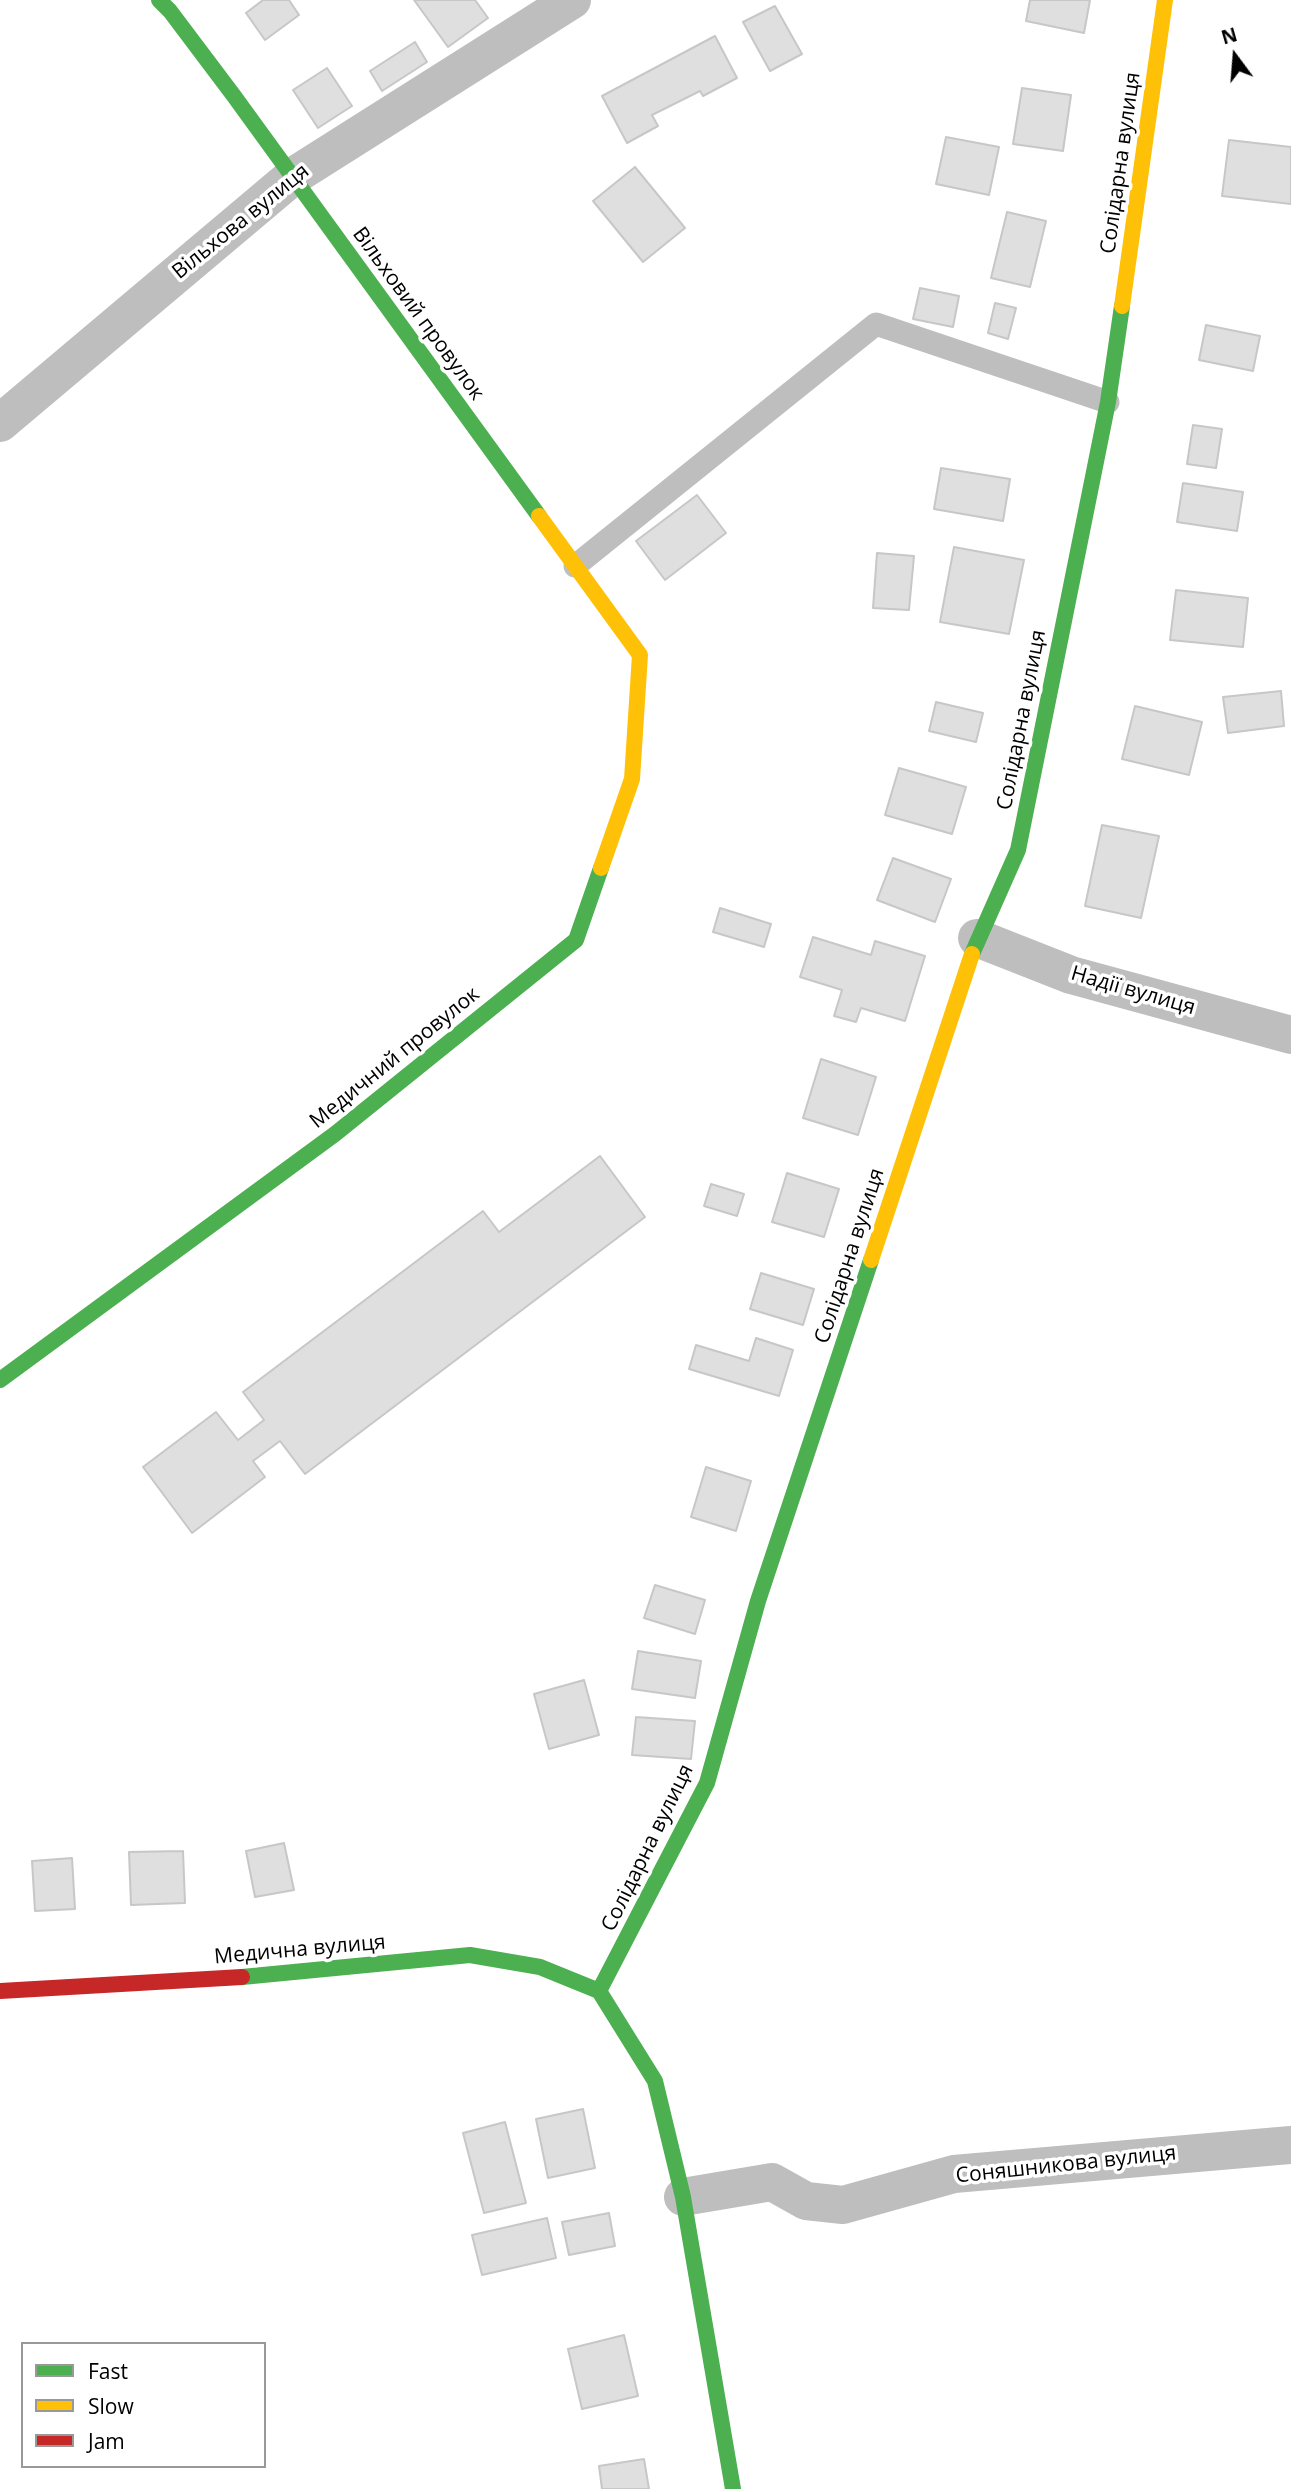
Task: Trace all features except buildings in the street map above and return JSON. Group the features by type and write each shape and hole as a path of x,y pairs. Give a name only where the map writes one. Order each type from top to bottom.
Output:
{"street":[{"name":"Вільховий провулок","path":"159,0 186,32 640,656"},
{"name":"Вільхова вулиця","path":"0,423 292,177 572,0"},
{"name":"Солідарна вулиця","path":"599,1992 707,1783 758,1601 977,938 1018,850 1108,402 1166,0"},
{"name":"Медичний провулок","path":"0,1380 335,1135 576,940 632,779 640,656"},
{"name":"Надії вулиця","path":"977,938 1071,975 1291,1035"},
{"name":"Медична вулиця","path":"0,1991 215,1980 470,1955 540,1967 599,1992"},
{"path":"599,1992 656,2081 683,2197 733,2489"},
{"name":"Соняшникова вулиця","path":"683,2197 772,2182 806,2201 843,2205 954,2174 1291,2145"}],"lane":[{"path":"575,566 876,324 1108,402"}],"traffic: fast":[{"path":"159,0 234,96 539,516"},
{"path":"972,954 1018,850 1108,402 1122,306"},
{"path":"0,1380 335,1134 576,940 601,868"},
{"path":"599,1991 707,1783 758,1601 871,1260"},
{"path":"242,1977 470,1955 540,1967 599,1991"},
{"path":"599,1991 655,2081 683,2197 733,2489"}],"traffic: slow":[{"path":"1122,306 1165,0"},
{"path":"539,516 640,655 632,779 601,868"},
{"path":"871,1260 972,954"}],"traffic: jam":[{"path":"0,1991 242,1977"}]}
